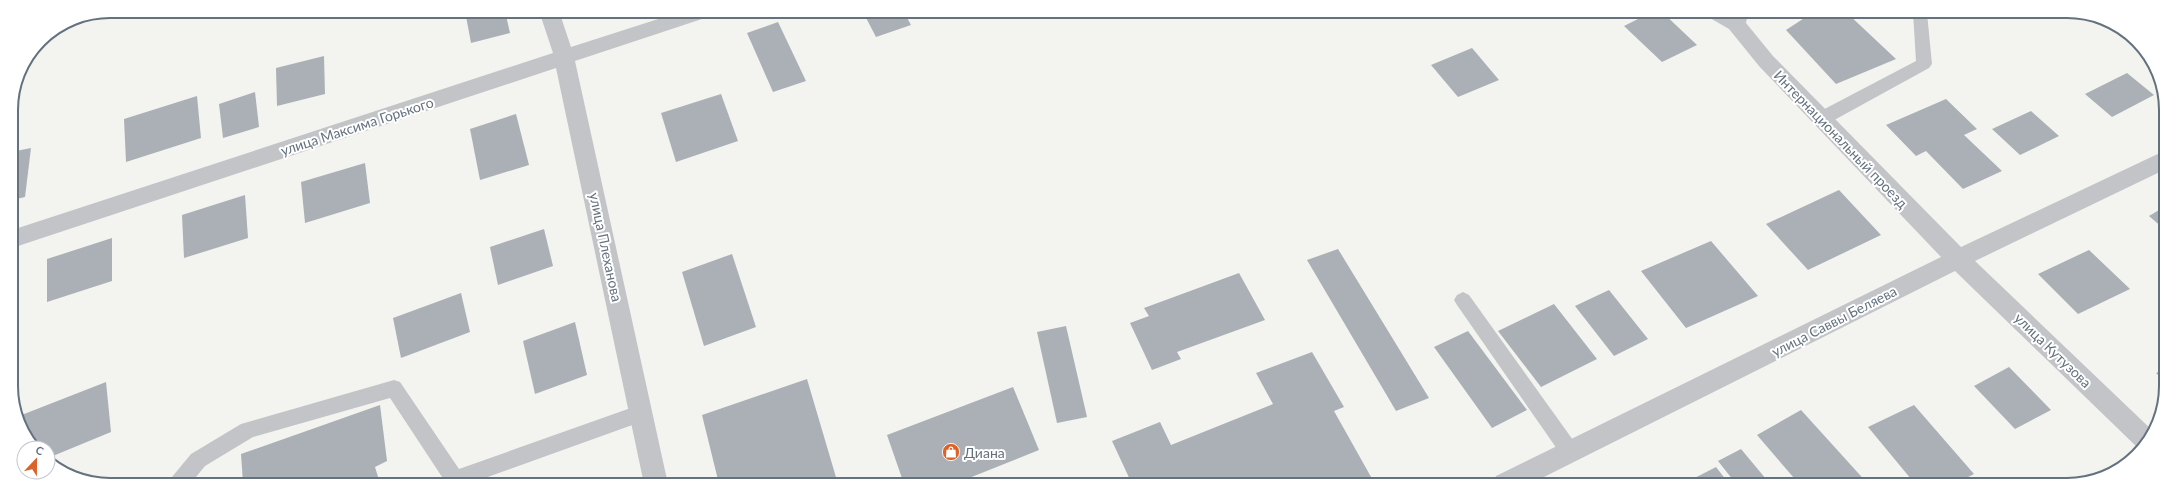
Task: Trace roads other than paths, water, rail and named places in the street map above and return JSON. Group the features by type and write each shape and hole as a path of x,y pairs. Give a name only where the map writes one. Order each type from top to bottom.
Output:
{"street":[{"name":"улица Плеханова","path":"551,18 564,57 655,478"},
{"name":"улица Максима Горького","path":"18,237 683,18"},
{"name":"Интернациональный проезд","path":"1738,18 1766,61 1958,259"},
{"name":"улица Саввы Беляева","path":"1518,478 1571,453 1958,259 2159,162"},
{"name":"улица Кутузова","path":"1958,259 2143,437"}],"lane":[{"path":"1822,119 1924,64 1920,18"},
{"path":"1463,300 1571,453"},
{"path":"183,478 198,460 248,430 394,388 454,478"},
{"path":"461,478 642,413"}],"place":[{"name":"Диана","path":"951,452"}]}
